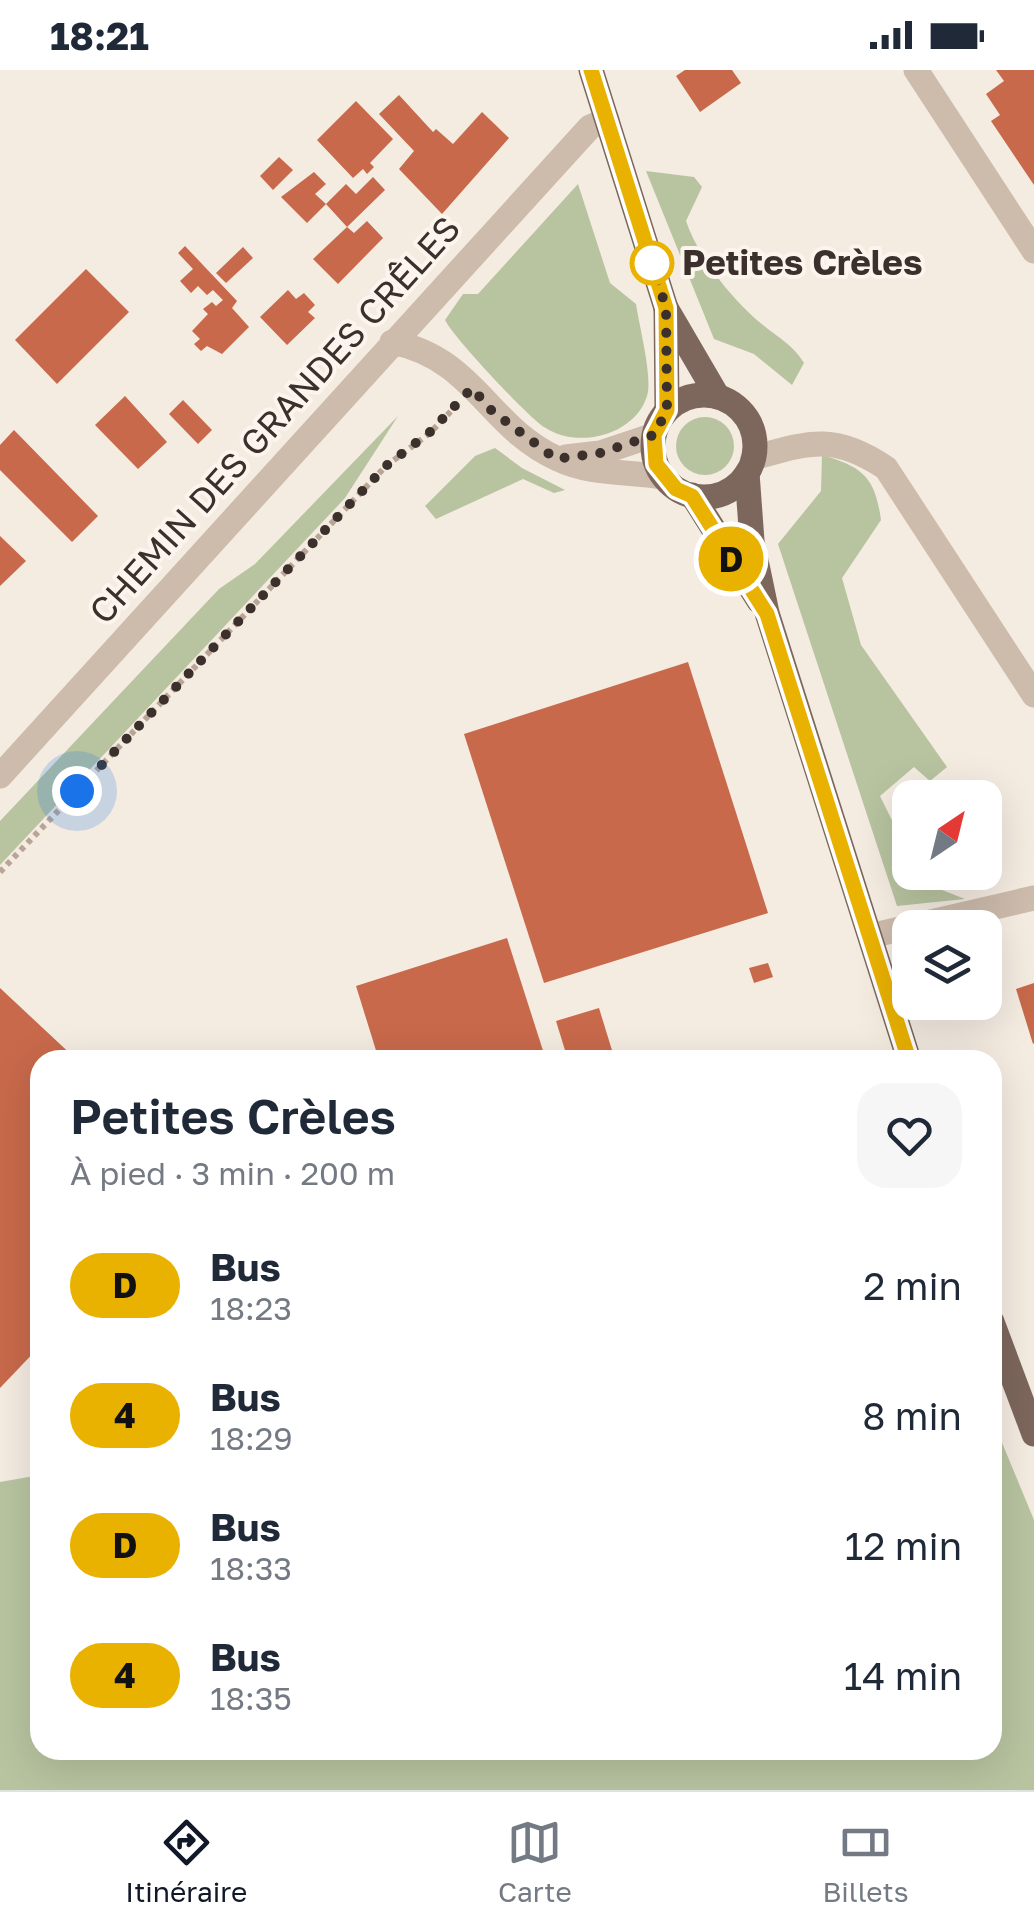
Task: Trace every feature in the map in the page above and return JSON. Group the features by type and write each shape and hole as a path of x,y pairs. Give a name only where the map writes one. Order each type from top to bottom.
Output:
{"main road":[{"path":"591,70 666,308 718,397"},
{"path":"666,308 667,410 654,435 653,450 663,477 692,496 767,614"},
{"path":"667,410 691,396 718,397 740,410 748,421 752,541 767,614 906,1050"},
{"path":"692,496 723,493 750,466"},
{"path":"1002,1349 1034,1434"}],"street":[{"path":"916,70 1034,251"},
{"name":"CHEMIN DES GRANDES CRÊLES","path":"0,776 590,127 607,120"},
{"path":"392,342 423,348 456,368 492,411 556,459 597,472 663,477"},
{"path":"556,459 600,453 654,435"},
{"path":"750,466 832,442 862,452 886,468 1034,694"},
{"path":"870,936 1034,898"}],"path":[{"path":"0,872 386,466 430,432 472,388"}],"green space":[{"path":"646,171 694,177 702,187 686,221 692,235 729,291 804,363 792,385 754,354 714,339"},
{"path":"578,184 610,283 636,304 648,377 647,396 631,421 604,435 588,438 558,434 535,420 475,358 445,320 463,294 478,294"},
{"path":"398,416 345,498 0,865 0,821 219,589 255,564"},
{"path":"705,417 725,426 734,446 725,466 705,475 685,466 676,446 685,426"},
{"path":"495,448 522,468 565,490 554,493 523,479 436,519 425,506 475,456"},
{"path":"822,455 848,464 871,484 881,520 842,578 861,645 947,767 929,780 914,767 899,780 892,780 892,786 880,796 892,820 892,890 942,890 965,899 897,906 778,544 821,491"},
{"path":"1002,1443 1034,1520 1034,1790 0,1790 0,1482 30,1477 30,1760 1002,1760"}],"building":[{"path":"685,70 732,70 741,83 700,112 676,76"},
{"path":"996,70 1034,70 1034,185 991,121 1000,115 986,94 1004,81"},
{"path":"399,95 433,132 436,129 453,144 482,112 509,138 442,214 399,169 414,151 379,114"},
{"path":"356,101 393,139 370,163 374,167 367,174 363,169 353,178 317,140"},
{"path":"279,157 293,170 273,190 260,176"},
{"path":"314,172 326,184 315,194 326,204 307,223 281,197"},
{"path":"373,177 385,190 347,227 326,204 346,184 356,194"},
{"path":"367,221 383,238 338,284 313,259 347,227 354,233"},
{"path":"185,246 237,301 232,308 249,327 222,354 207,346 201,351 194,344 200,339 192,331 208,314 203,309 223,300 213,290 207,295 198,286 191,293 180,281 193,269 178,253"},
{"path":"243,247 253,258 226,283 216,273"},
{"path":"86,269 129,312 57,384 15,340"},
{"path":"288,290 296,299 304,293 315,305 308,312 315,318 287,345 260,317"},
{"path":"125,396 167,442 138,469 95,425"},
{"path":"183,400 212,430 198,444 169,414"},
{"path":"14,430 98,516 72,542 0,470 0,445"},
{"path":"0,536 26,561 0,586"},
{"path":"688,662 768,913 544,983 464,734"},
{"path":"507,938 543,1050 376,1050 356,986"},
{"path":"768,963 773,977 754,983 749,968"},
{"path":"1034,983 1034,1043 1033,1044 1016,989"},
{"path":"0,988 66,1050 30,1050 30,1356 0,1388"},
{"path":"599,1008 612,1050 565,1050 556,1021"}],"bus line":[{"name":"D","path":"591,70 666,308 667,410 654,435 656,464 676,489 692,496 767,614 906,1050"}],"place":[{"name":"Petites Crèles","path":"652,263"}],"route":[{"path":"77,791 386,466 430,432 472,388 492,411 556,459 600,453 654,435 667,410 666,308 652,263"}]}
